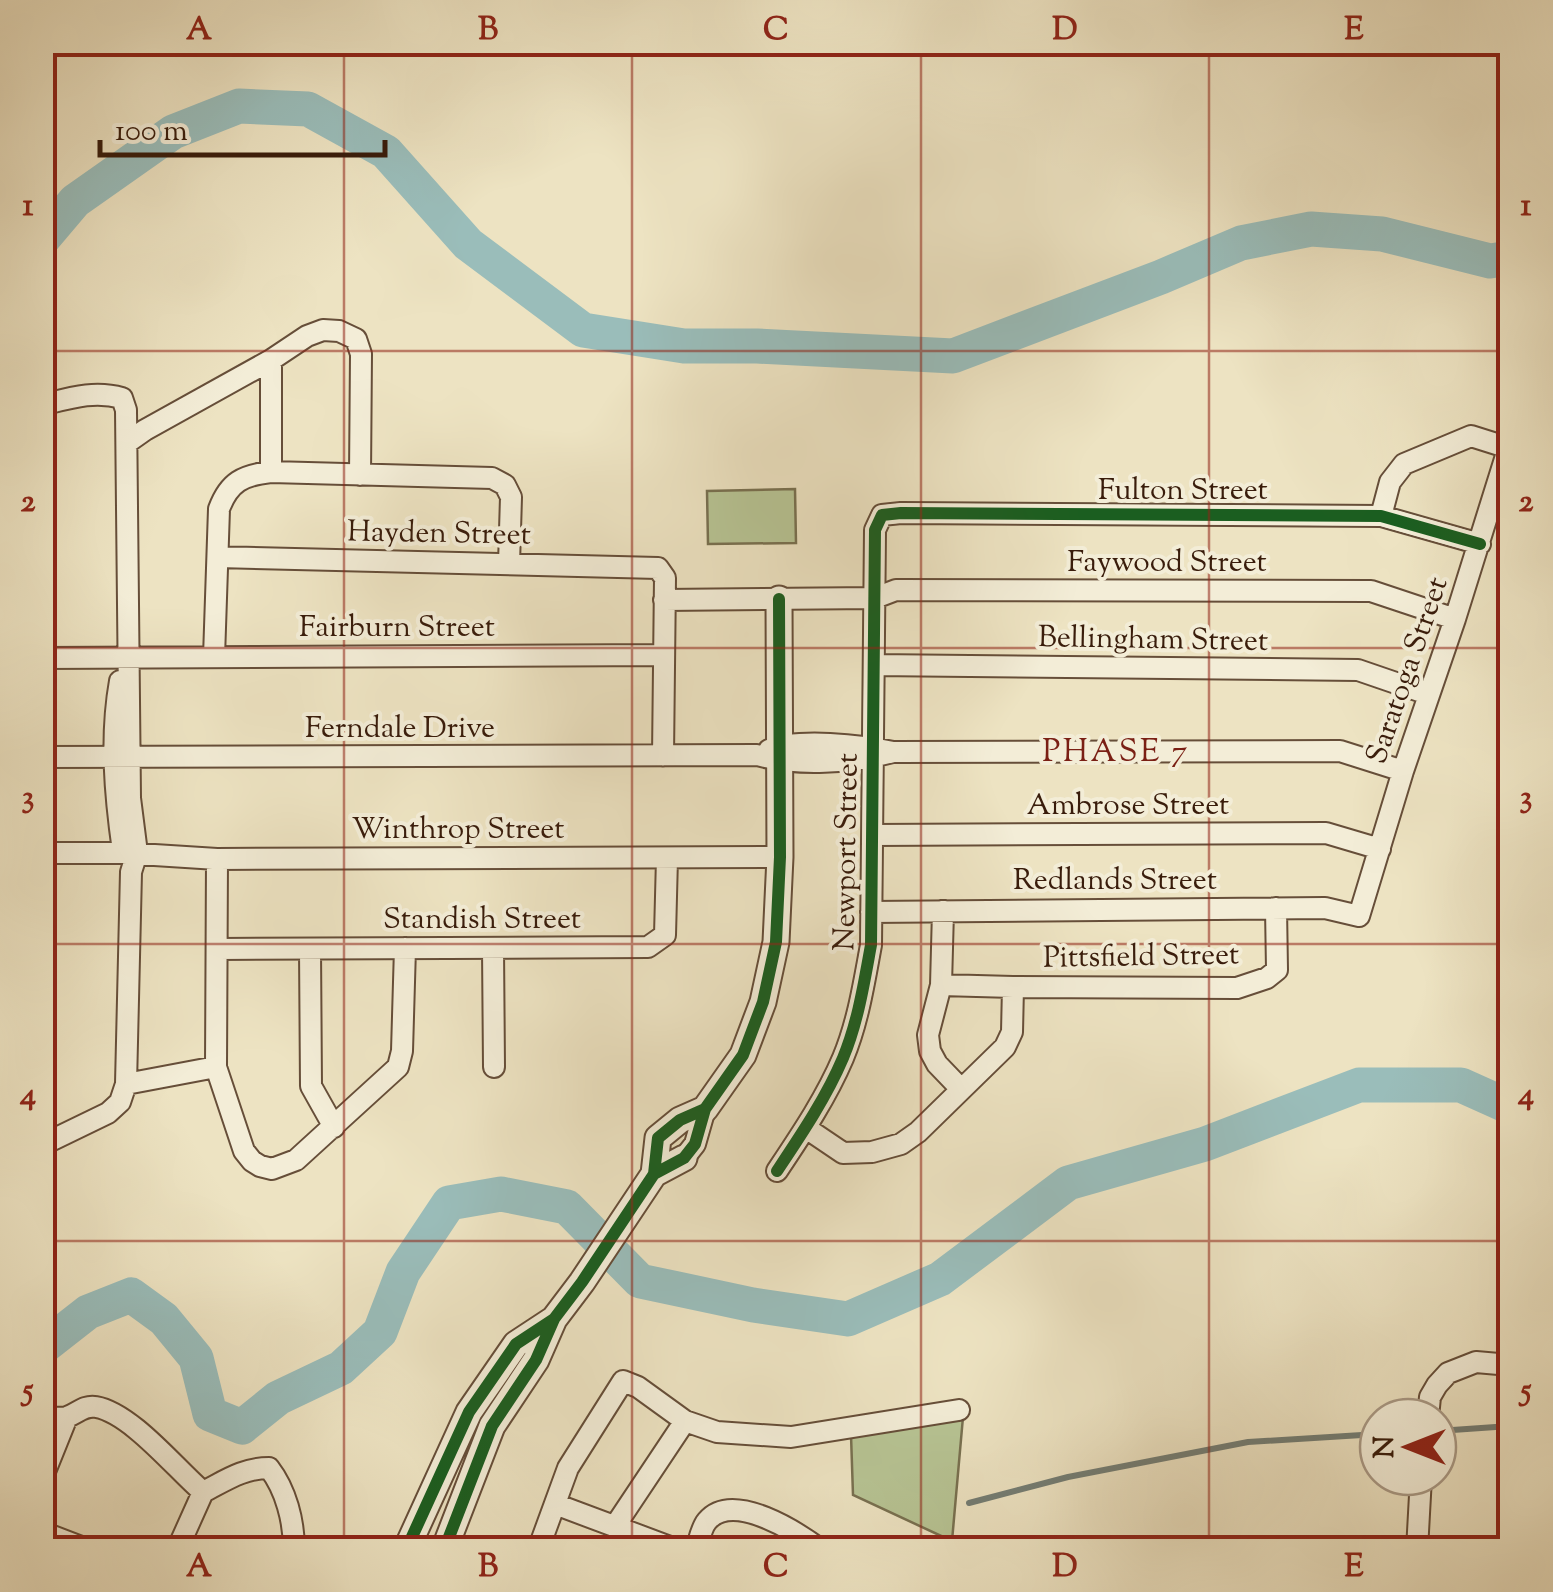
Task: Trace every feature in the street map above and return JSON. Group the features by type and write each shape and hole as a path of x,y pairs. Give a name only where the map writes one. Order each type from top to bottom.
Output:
{"street":[{"path":"128,442 307,336 323,330 339,331 356,339 361,354 360,475"},
{"path":"270,360 270,472"},
{"path":"42,406 86,394 108,394 122,398 126,410 127,654 116,706 123,758 116,798 130,859 126,1084 120,1102 108,1113 42,1145"},
{"path":"1381,516 1390,482 1404,464 1472,436 1510,446"},
{"name":"Saratoga Street","path":"1359,916 1510,446"},
{"path":"214,657 220,509 225,493 248,474 492,478 505,485 511,496 509,564"},
{"name":"Fulton Street","path":"882,515 1381,516 1480,544"},
{"name":"Newport Street","path":"777,1171 806,1128 844,1056 862,999 871,945 879,753 874,665 874,530 882,515"},
{"name":"Hayden Street","path":"218,558 658,568 664,578 664,600"},
{"name":"Faywood Street","path":"664,600 875,598 896,590 1371,592 1455,620"},
{"path":"554,1318 516,1344 469,1412 408,1544 444,1550 492,1426 536,1360 554,1318 652,1178 684,1158 695,1144 704,1109 743,1055 764,1002 776,942 780,858 772,754 778,598"},
{"path":"663,756 664,600"},
{"name":"Fairburn Street","path":"42,658 127,654 664,655"},
{"name":"Bellingham Street","path":"874,665 1358,670 1428,694"},
{"name":"Ferndale Drive","path":"42,757 1340,751 1403,770"},
{"name":"Ambrose Street","path":"873,835 1326,833 1380,849"},
{"name":"Winthrop Street","path":"42,852 130,859 780,858"},
{"name":"Standish Street","path":"218,949 648,948 664,935 667,858"},
{"path":"217,859 216,1067 244,1151 260,1166 272,1169 296,1160 398,1067 402,1051 405,948"},
{"name":"Pittsfield Street","path":"942,985 1236,988 1267,978 1277,970 1276,908"},
{"name":"Redlands Street","path":"871,912 1325,908 1359,916"},
{"path":"943,911 942,985 928,1035 937,1064 961,1089"},
{"path":"493,948 494,1067"},
{"path":"310,949 311,1086 334,1126"},
{"path":"806,1128 843,1153 872,1152 901,1144 1005,1047 1012,1032 1013,988"},
{"path":"126,1084 216,1067"},
{"path":"652,1178 658,1138 680,1120 704,1109"},
{"path":"1431,1397 1436,1384 1448,1373 1476,1362 1510,1365"},
{"path":"538,1550 568,1468 623,1381 638,1387 685,1421 717,1432 791,1437 959,1410"},
{"path":"42,1479 67,1417 92,1406 121,1418 203,1492"},
{"path":"42,1417 67,1417"},
{"path":"616,1526 685,1421"},
{"path":"178,1550 203,1492 256,1468 269,1468 280,1482 294,1534 294,1550"},
{"path":"1418,1550 1420,1497"},
{"path":"555,1504 678,1550"},
{"path":"696,1550 706,1522 728,1510 745,1510 778,1523 822,1550"},
{"path":"42,1532 89,1550"}],"green space":[{"path":"795,489 796,543 708,544 707,491"},
{"path":"963,1417 952,1541 853,1495 851,1435"}],"waterway":[{"path":"42,240 75,201 173,132 239,106 308,109 386,152 468,244 583,330 684,346 953,356 1241,243 1311,229 1382,234 1490,261 1510,258"},
{"path":"42,1348 88,1312 131,1295 164,1319 196,1358 210,1414 242,1427 278,1398 341,1368 380,1332 403,1272 449,1203 501,1194 567,1207 640,1281 753,1305 848,1319 940,1279 1068,1183 1205,1144 1359,1085 1461,1085 1510,1107"},
{"path":"1458,1430 1510,1426"},
{"path":"969,1503 1068,1477 1248,1442 1358,1435"}],"cycle path":[{"path":"777,1171 821,1102 843,1058 857,1016 871,945 875,530 882,515 1381,516 1480,544"},
{"path":"654,1174 684,1158 695,1144 705,1109 743,1055 763,1002 776,942 780,857 779,599"},
{"path":"444,1550 492,1426 536,1360 554,1319 654,1174 658,1138 680,1120 705,1109"},
{"path":"406,1550 469,1412 516,1344 554,1319"}],"district":[{"name":"PHASE 7","path":"1116,750"}]}
